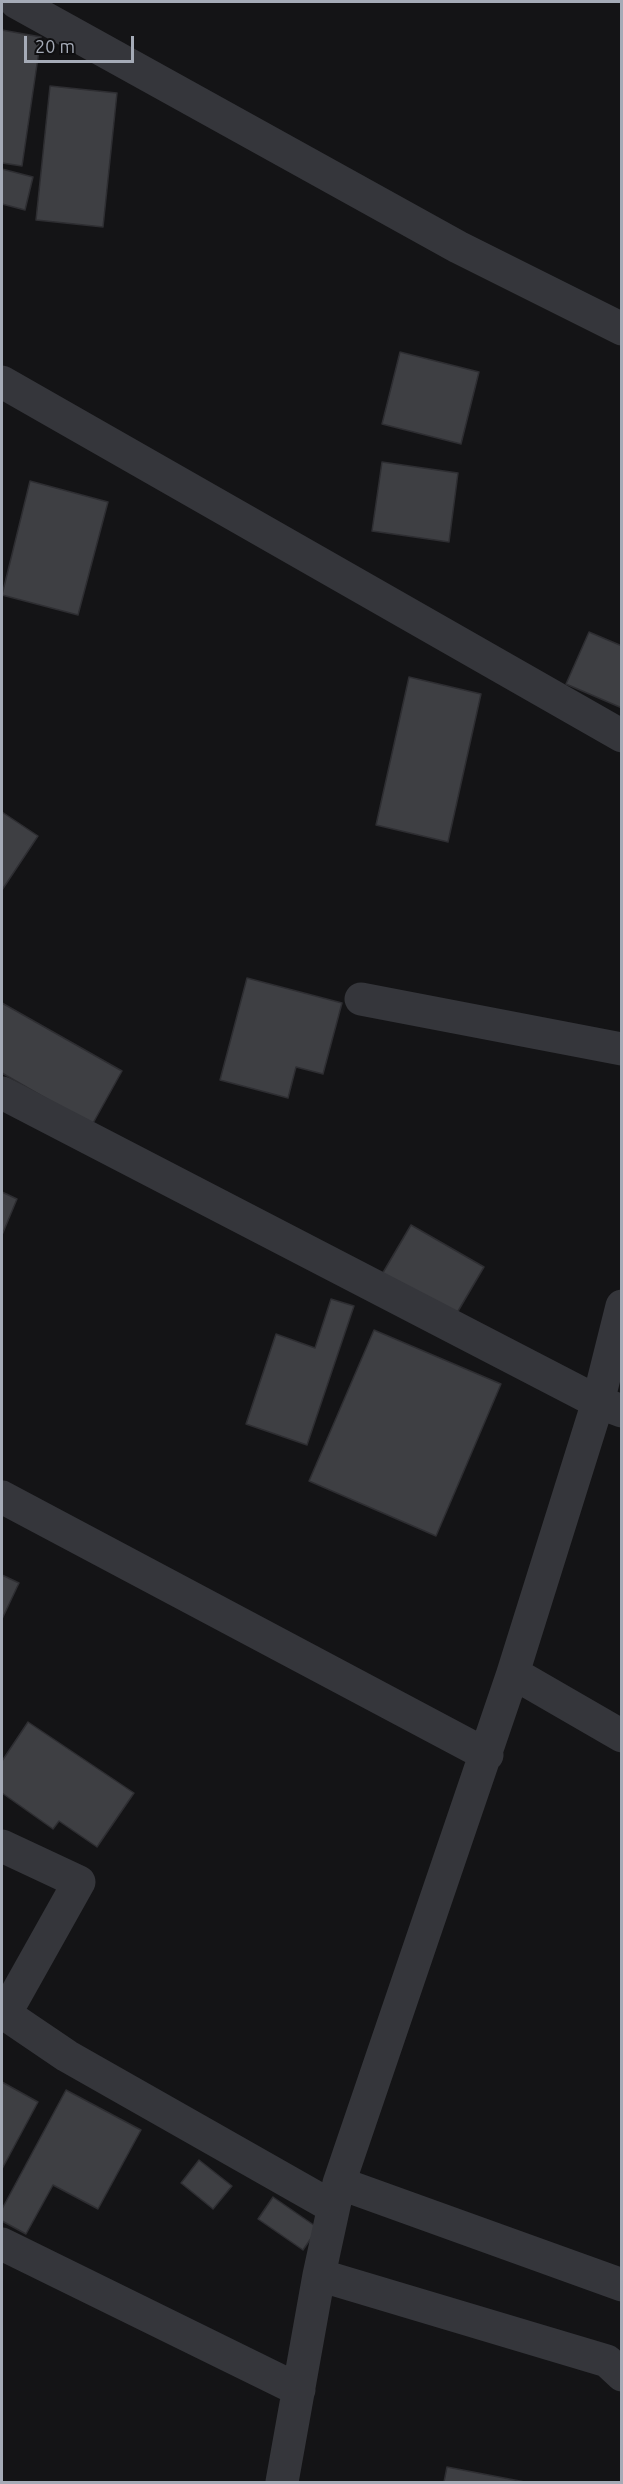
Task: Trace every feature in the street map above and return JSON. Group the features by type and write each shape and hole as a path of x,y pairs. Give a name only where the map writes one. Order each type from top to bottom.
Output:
{"street":[{"path":"16,2 448,241 621,329"},
{"path":"2,382 621,736"},
{"path":"361,999 621,1049"},
{"path":"2,1093 610,1406"},
{"path":"282,2482 319,2275 336,2195 513,1673 610,1406 621,1306"},
{"path":"2,1497 487,1755"},
{"path":"513,1673 621,1736"},
{"path":"2,1846 80,1882 3,2013 67,2056 336,2195 621,2285"},
{"path":"2,2244 299,2390"},
{"path":"319,2275 607,2361 621,2375"}],"building":[{"path":"2,30 41,37 22,166 2,163"},
{"path":"50,86 117,93 103,227 36,220"},
{"path":"2,169 33,177 25,210 2,204"},
{"path":"400,352 479,372 461,444 382,424"},
{"path":"382,462 458,473 449,542 372,531"},
{"path":"30,481 108,502 78,615 2,595"},
{"path":"589,632 622,646 622,708 566,684"},
{"path":"409,677 481,694 448,842 376,825"},
{"path":"2,812 38,836 2,890"},
{"path":"247,978 342,1003 323,1074 296,1067 288,1098 220,1080"},
{"path":"2,1003 122,1071 92,1125 2,1073"},
{"path":"2,1192 17,1199 2,1235"},
{"path":"411,1225 484,1267 454,1318 381,1276"},
{"path":"331,1299 354,1306 307,1445 246,1424 276,1334 315,1348"},
{"path":"374,1330 501,1384 436,1536 309,1481"},
{"path":"2,1575 19,1583 2,1619"},
{"path":"28,1722 134,1793 97,1847 59,1821 53,1829 2,1793 2,1761"},
{"path":"2,2082 38,2102 2,2169"},
{"path":"66,2090 141,2130 98,2209 53,2185 26,2234 2,2221 2,2209"},
{"path":"199,2160 232,2186 213,2209 181,2183"},
{"path":"273,2197 318,2228 303,2250 258,2219"},
{"path":"447,2467 525,2482 444,2482"}]}
